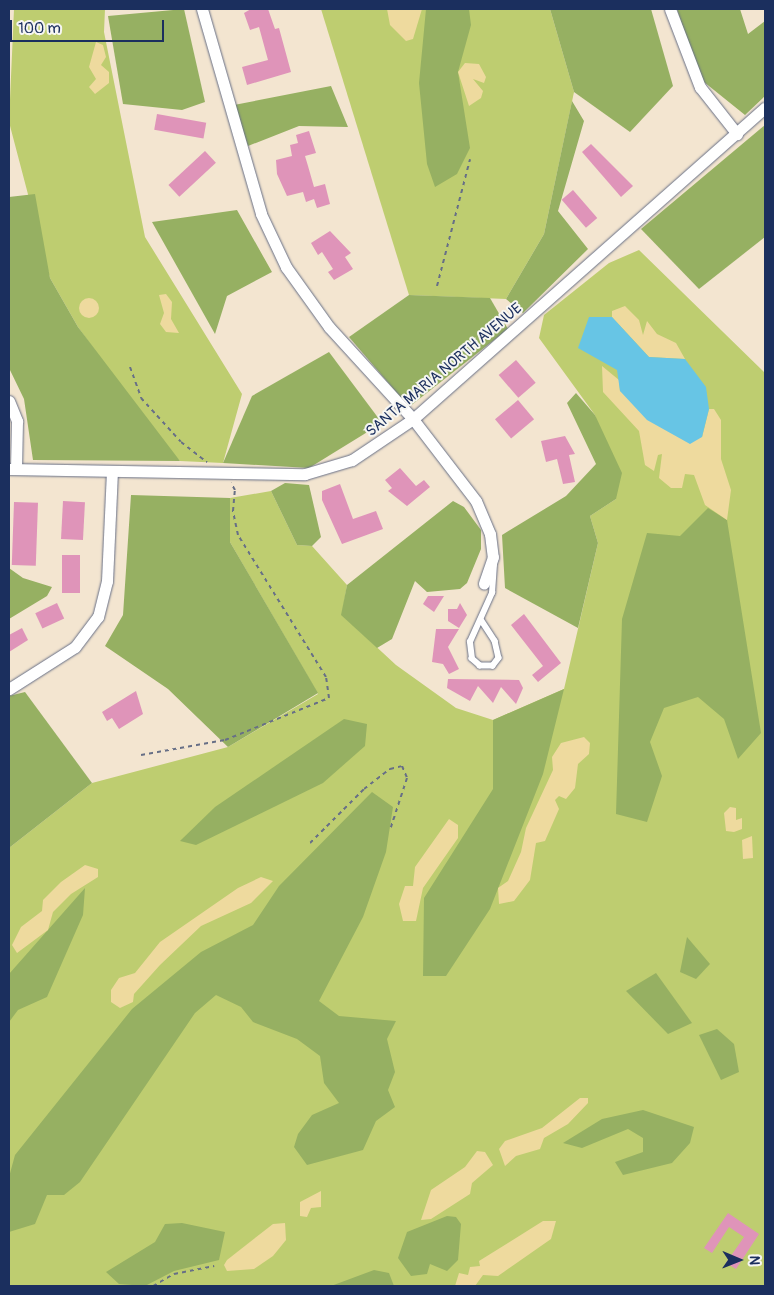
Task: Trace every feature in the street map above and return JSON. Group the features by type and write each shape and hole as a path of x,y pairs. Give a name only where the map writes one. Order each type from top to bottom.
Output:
{"street":[{"path":"202,9 261,214 286,267 329,327 413,419 476,501 490,534 493,557 484,583"},
{"path":"670,9 700,87 736,134"},
{"name":"SANTA MARIA NORTH AVENUE","path":"12,469 225,474 324,472 374,449 413,419 765,108"},
{"path":"9,401 17,421 12,469"},
{"path":"9,689 75,647 98,617 107,580 112,472"}],"lane":[{"path":"482,621 495,640 499,658 493,666 480,666 472,658 470,642 482,621 496,578 493,557"}],"path":[{"path":"437,286 470,159"},
{"path":"130,367 141,398 180,442 225,474 236,490 233,511 238,535 326,677 329,698 220,742 141,755"},
{"path":"310,843 364,789 390,769 402,766 407,778 391,827"},
{"path":"153,1286 174,1274 214,1266"}],"green space":[{"path":"14,9 105,9 104,32 145,237 242,394 223,463 180,461 161,442 78,327 50,278 9,122"},
{"path":"184,9 205,102 182,110 123,104 108,16"},
{"path":"321,9 550,9 574,92 544,234 506,299 409,295"},
{"path":"426,9 469,9 471,25 458,72 470,148 457,174 435,187 427,164 419,83"},
{"path":"550,9 651,9 673,86 630,132 574,92"},
{"path":"677,9 740,9 748,34 765,21 765,96 745,115 699,78"},
{"path":"331,86 348,127 299,126 248,146 234,105"},
{"path":"572,101 584,121 558,211 588,249 523,313 506,299 544,234"},
{"path":"765,125 765,237 699,289 641,229"},
{"path":"35,194 50,278 78,327 180,461 33,460 24,399 9,368 9,197"},
{"path":"237,210 272,272 227,296 215,334 152,222"},
{"path":"639,250 765,373 765,1286 9,1286 9,848 92,783 228,747 318,694 230,542 230,498 271,491 297,545 312,546 347,585 342,615 396,665 456,708 493,720 564,689 598,543 590,516 616,499 595,415 539,338 544,315 609,263"},
{"path":"409,295 490,298 508,329 409,407 349,337"},
{"path":"329,352 382,423 309,468 223,463 252,396"},
{"path":"576,393 595,415 622,473 616,499 590,516 598,543 578,628 505,588 502,535 566,496 596,464 567,403"},
{"path":"285,483 309,485 321,537 312,546 297,545 271,491"},
{"path":"131,495 230,498 230,542 318,693 228,747 168,689 105,646 123,615"},
{"path":"453,501 464,507 481,530 481,549 467,583 460,589 427,592 415,581 392,639 377,648 341,615 347,585"},
{"path":"708,508 727,520 761,733 738,759 724,719 698,697 664,708 650,742 662,776 647,822 616,814 622,619 647,533 680,536"},
{"path":"9,568 23,578 52,587 47,596 9,619"},
{"path":"564,689 543,774 490,909 446,976 423,976 424,898 493,789 493,720"},
{"path":"25,692 92,783 9,848 9,696"},
{"path":"344,719 367,724 365,746 323,783 196,845 180,841 215,807"},
{"path":"372,792 393,807 386,852 363,917 319,1001 339,1016 396,1021 387,1039 395,1072 388,1090 395,1107 376,1121 363,1150 307,1165 294,1147 298,1134 312,1115 339,1103 324,1083 320,1056 297,1039 253,1022 241,1007 216,995 195,1013 80,1182 64,1195 47,1195 35,1224 9,1232 9,1177 15,1155 132,1009 201,952 253,925 279,886"},
{"path":"85,888 83,915 47,997 18,1010 9,1022 9,974"},
{"path":"687,937 710,964 696,979 680,972"},
{"path":"656,973 692,1023 668,1034 626,991"},
{"path":"717,1029 734,1044 739,1072 721,1080 699,1035"},
{"path":"643,1110 694,1127 690,1143 672,1163 623,1175 615,1162 643,1152 643,1138 628,1129 582,1148 563,1143 602,1119"},
{"path":"447,1216 456,1217 461,1224 458,1260 447,1271 430,1264 427,1274 411,1276 398,1258 407,1232"},
{"path":"182,1223 225,1232 219,1260 174,1271 145,1286 119,1284 106,1272 155,1242 165,1224"},
{"path":"374,1270 389,1273 394,1286 331,1286"}],"sand":[{"path":"387,9 422,9 413,39 406,41 390,25"},
{"path":"96,42 103,45 106,57 101,65 109,72 109,83 95,94 89,87 96,79 89,67"},
{"path":"465,63 479,64 486,77 484,83 473,79 483,91 481,98 469,106 458,72"},
{"path":"166,294 172,302 171,319 179,333 166,332 160,324 164,313 159,295"},
{"path":"89,298 96,301 99,308 96,315 89,318 82,315 79,308 82,301"},
{"path":"625,306 639,320 643,335 647,321 657,334 676,343 685,359 649,357 612,317 612,311"},
{"path":"602,366 619,380 620,391 702,437 709,409 714,409 721,420 721,459 731,490 727,520 705,505 694,475 685,474 682,488 671,488 659,478 662,454 658,455 654,471 645,465 639,431 603,392"},
{"path":"584,737 590,743 589,754 578,764 575,788 566,799 559,796 555,800 559,809 545,841 536,843 530,880 514,901 499,904 498,888 508,881 521,852 526,828 553,770 552,757 561,743"},
{"path":"730,807 736,808 736,820 742,818 742,829 734,832 726,831 724,813"},
{"path":"449,819 458,825 458,838 423,888 416,921 403,921 399,904 405,886 413,886 415,867"},
{"path":"752,836 753,858 743,859 742,840"},
{"path":"85,865 98,869 98,877 71,894 53,912 48,930 17,953 12,945 21,927 42,911 43,900 61,882"},
{"path":"261,877 273,881 251,903 201,926 160,965 134,994 133,1002 120,1008 111,1002 111,990 119,978 135,973 160,942 238,888"},
{"path":"580,1098 588,1098 588,1103 568,1124 544,1138 540,1149 516,1156 505,1166 499,1149 505,1141 542,1128"},
{"path":"477,1151 485,1152 493,1165 472,1183 470,1194 431,1219 421,1220 431,1190 465,1167"},
{"path":"321,1191 321,1207 311,1208 307,1217 300,1216 300,1202"},
{"path":"543,1221 556,1221 551,1239 498,1276 483,1275 475,1286 455,1286 459,1273 468,1275 470,1267 480,1266 479,1261"},
{"path":"285,1223 286,1240 273,1256 254,1269 227,1271 224,1265 227,1260 273,1224"}],"water":[{"path":"589,317 612,317 649,357 685,359 706,387 709,409 702,437 690,444 647,420 620,391 617,370 578,348"}],"building":[{"path":"251,9 268,9 275,29 279,28 291,72 247,85 242,67 268,60 259,27 250,30 244,13"},
{"path":"157,114 206,123 203,138 154,130"},
{"path":"309,131 316,153 305,156 314,187 325,184 330,204 317,208 314,199 306,202 303,192 287,196 277,174 276,160 292,156 290,145 298,143 296,135"},
{"path":"591,144 633,186 621,197 582,152"},
{"path":"205,151 216,163 179,197 168,185"},
{"path":"573,190 597,218 586,228 562,200"},
{"path":"330,231 351,253 345,257 353,269 334,280 328,272 333,269 322,252 318,255 311,243"},
{"path":"516,360 536,383 518,398 499,375"},
{"path":"518,400 534,419 511,438 495,419"},
{"path":"565,436 575,454 569,455 575,482 563,484 557,459 546,462 541,441"},
{"path":"400,468 416,486 424,480 430,487 407,506 388,491 392,488 385,480"},
{"path":"340,484 353,519 376,511 383,529 342,544 322,500 322,491"},
{"path":"63,501 85,502 83,540 61,539"},
{"path":"14,502 38,503 36,566 12,565"},
{"path":"62,555 80,555 80,593 62,593"},
{"path":"428,596 444,596 434,612 423,604"},
{"path":"57,603 64,618 42,629 35,613"},
{"path":"460,603 467,615 459,628 448,621 448,609 457,609"},
{"path":"524,614 561,663 538,682 532,675 543,666 511,625"},
{"path":"22,628 28,640 9,652 9,635"},
{"path":"436,629 459,629 448,647 459,669 449,674 443,664 432,662"},
{"path":"448,679 519,680 523,688 516,704 501,687 493,703 478,686 470,701 447,688"},
{"path":"136,691 143,714 119,729 112,718 107,721 102,712"},
{"path":"728,1213 759,1234 736,1269 726,1263 744,1237 729,1227 712,1253 704,1248"}]}
